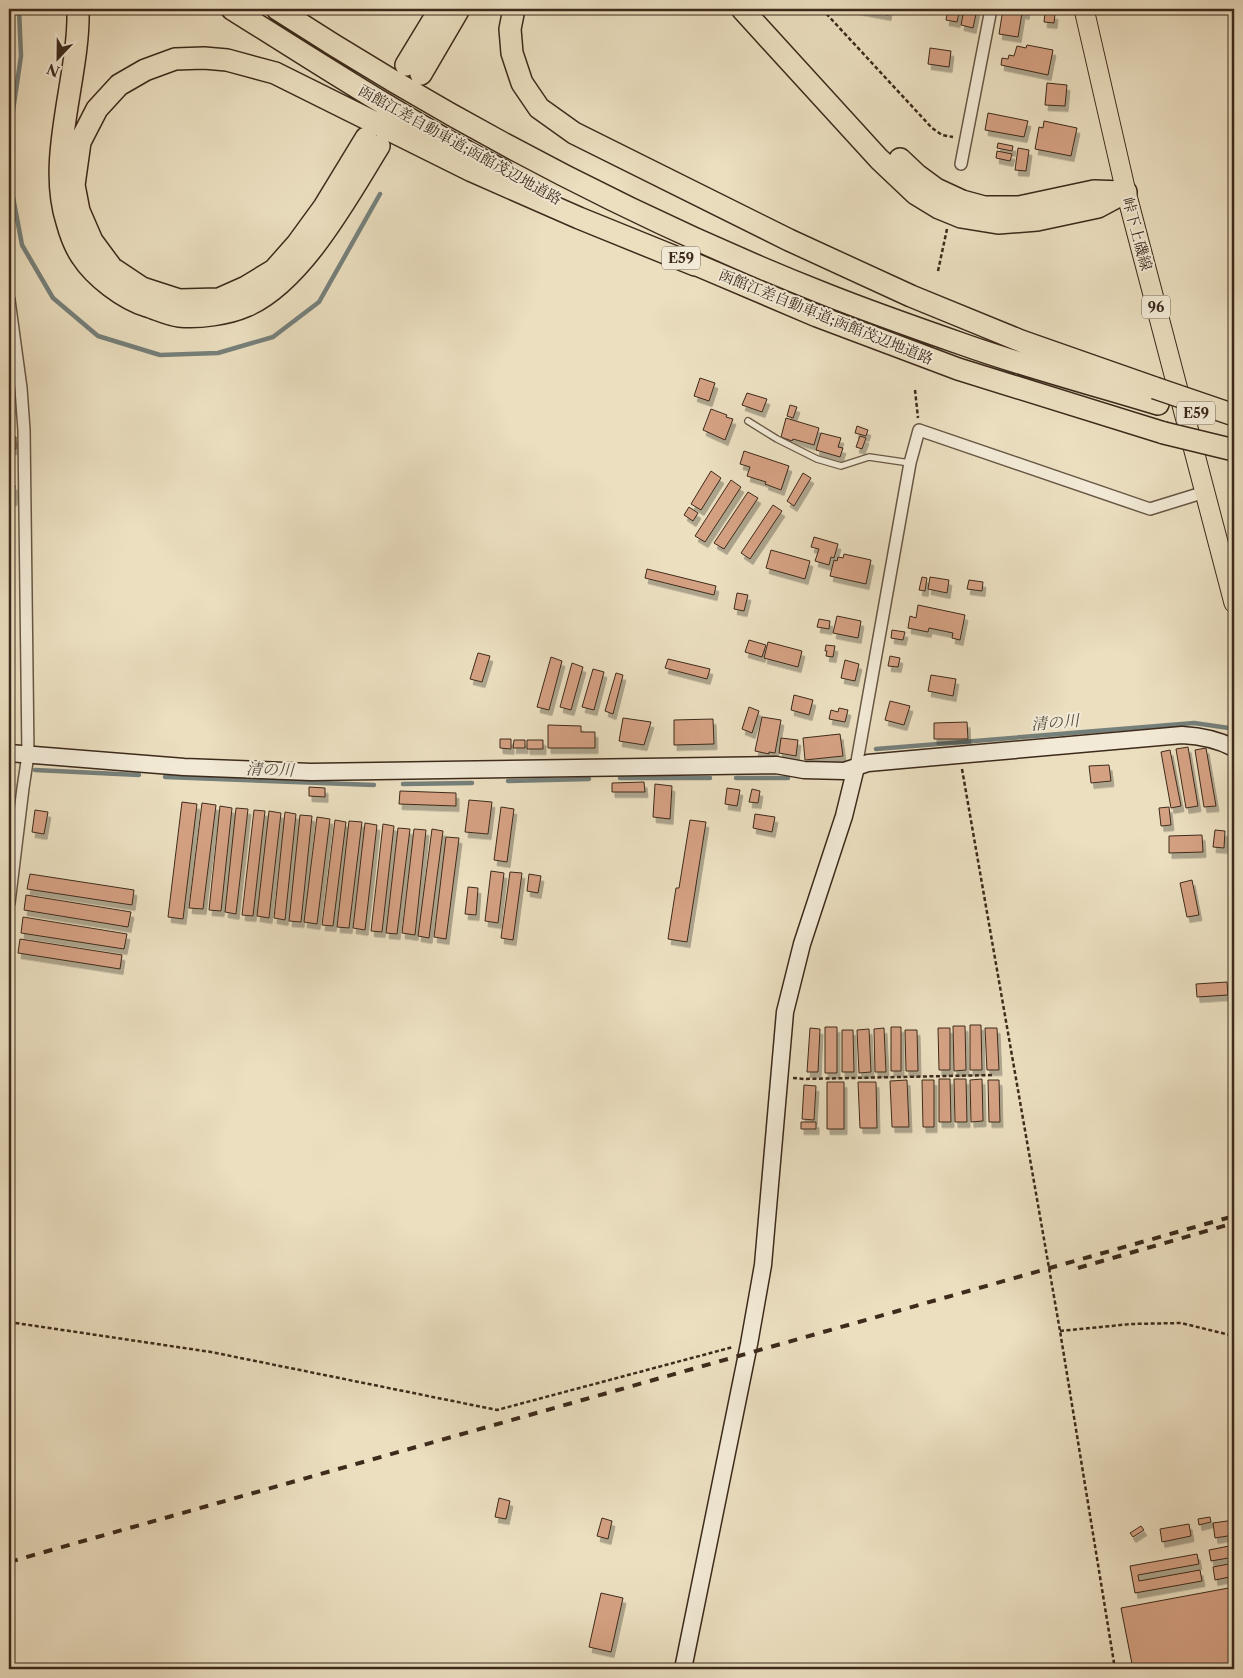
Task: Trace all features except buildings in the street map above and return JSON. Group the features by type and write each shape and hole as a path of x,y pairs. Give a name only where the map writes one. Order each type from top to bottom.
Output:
{"highway":[{"path":"78,9 73,70 62,147 60,186 66,221 81,256 107,284 136,303 178,316 212,315 246,306 272,290 304,260 332,222 372,142 297,244 274,270 246,287 219,298 179,300 142,288 112,268 92,241 79,211 74,185 80,142 97,109 119,85 145,70 175,60 204,58 227,60 274,73 472,171 579,218 695,265"},
{"name":"函館江差自動車道;函館茂辺地道路","path":"232,9 410,120 582,212 695,265 817,316 958,369 1164,433 1234,450"},
{"name":"函館江差自動車道;函館茂辺地道路","path":"277,9 352,57 497,141 591,190 704,243 824,294 964,345 1156,396 1234,423"},
{"path":"440,9 413,69 459,9"},
{"path":"514,9 510,29 512,53 522,83 539,108 574,134 789,240 911,296 1156,396 1234,415"},
{"path":"742,9 879,158 916,194 939,208 961,217 998,223 1037,220 1098,207 1126,192"},
{"path":"760,9 884,143 917,175 936,189 962,201 984,207 1019,207 1094,191 1126,192"}],"main road":[{"name":"峠下上磯線","path":"1084,9 1126,192 1234,603"}],"street":[{"path":"961,164 991,9"},
{"path":"9,300 21,388 24,430 28,755 9,903"},
{"path":"683,1669 749,1344 762,1265 785,1012 802,944 844,816 856,767 910,464 919,430 1150,508 1205,492"},
{"path":"9,753 184,767 312,772 766,765 804,770 844,771 868,763 1182,735 1202,736 1222,741 1234,748"}],"lane":[{"path":"748,421 777,439 817,459 840,466 870,457 910,464"}],"path":[{"path":"822,9 932,128 942,135 953,137 968,132"},
{"path":"938,272 947,225"},
{"path":"915,390 919,430"},
{"path":"960,755 1060,1331 1115,1669"},
{"path":"780,1077 804,1079 994,1074"},
{"path":"9,1322 211,1352 497,1410 722,1349 749,1344"},
{"path":"1060,1331 1131,1324 1181,1322 1234,1336"}],"waterway":[{"path":"9,138 21,56 19,9"},
{"path":"9,176 22,245 53,298 98,336 160,355 218,353 273,337 319,302 380,194"},
{"name":"清の川","path":"876,749 1194,723 1234,730"},
{"name":"清の川","path":"35,770 139,775"},
{"name":"清の川","path":"165,777 374,785"},
{"name":"清の川","path":"620,778 710,778"},
{"name":"清の川","path":"736,778 788,778"},
{"name":"清の川","path":"508,781 589,779"},
{"name":"清の川","path":"403,784 472,783"}],"railway":[{"path":"9,1562 1234,1216"},
{"path":"1078,1268 1234,1223"}]}
